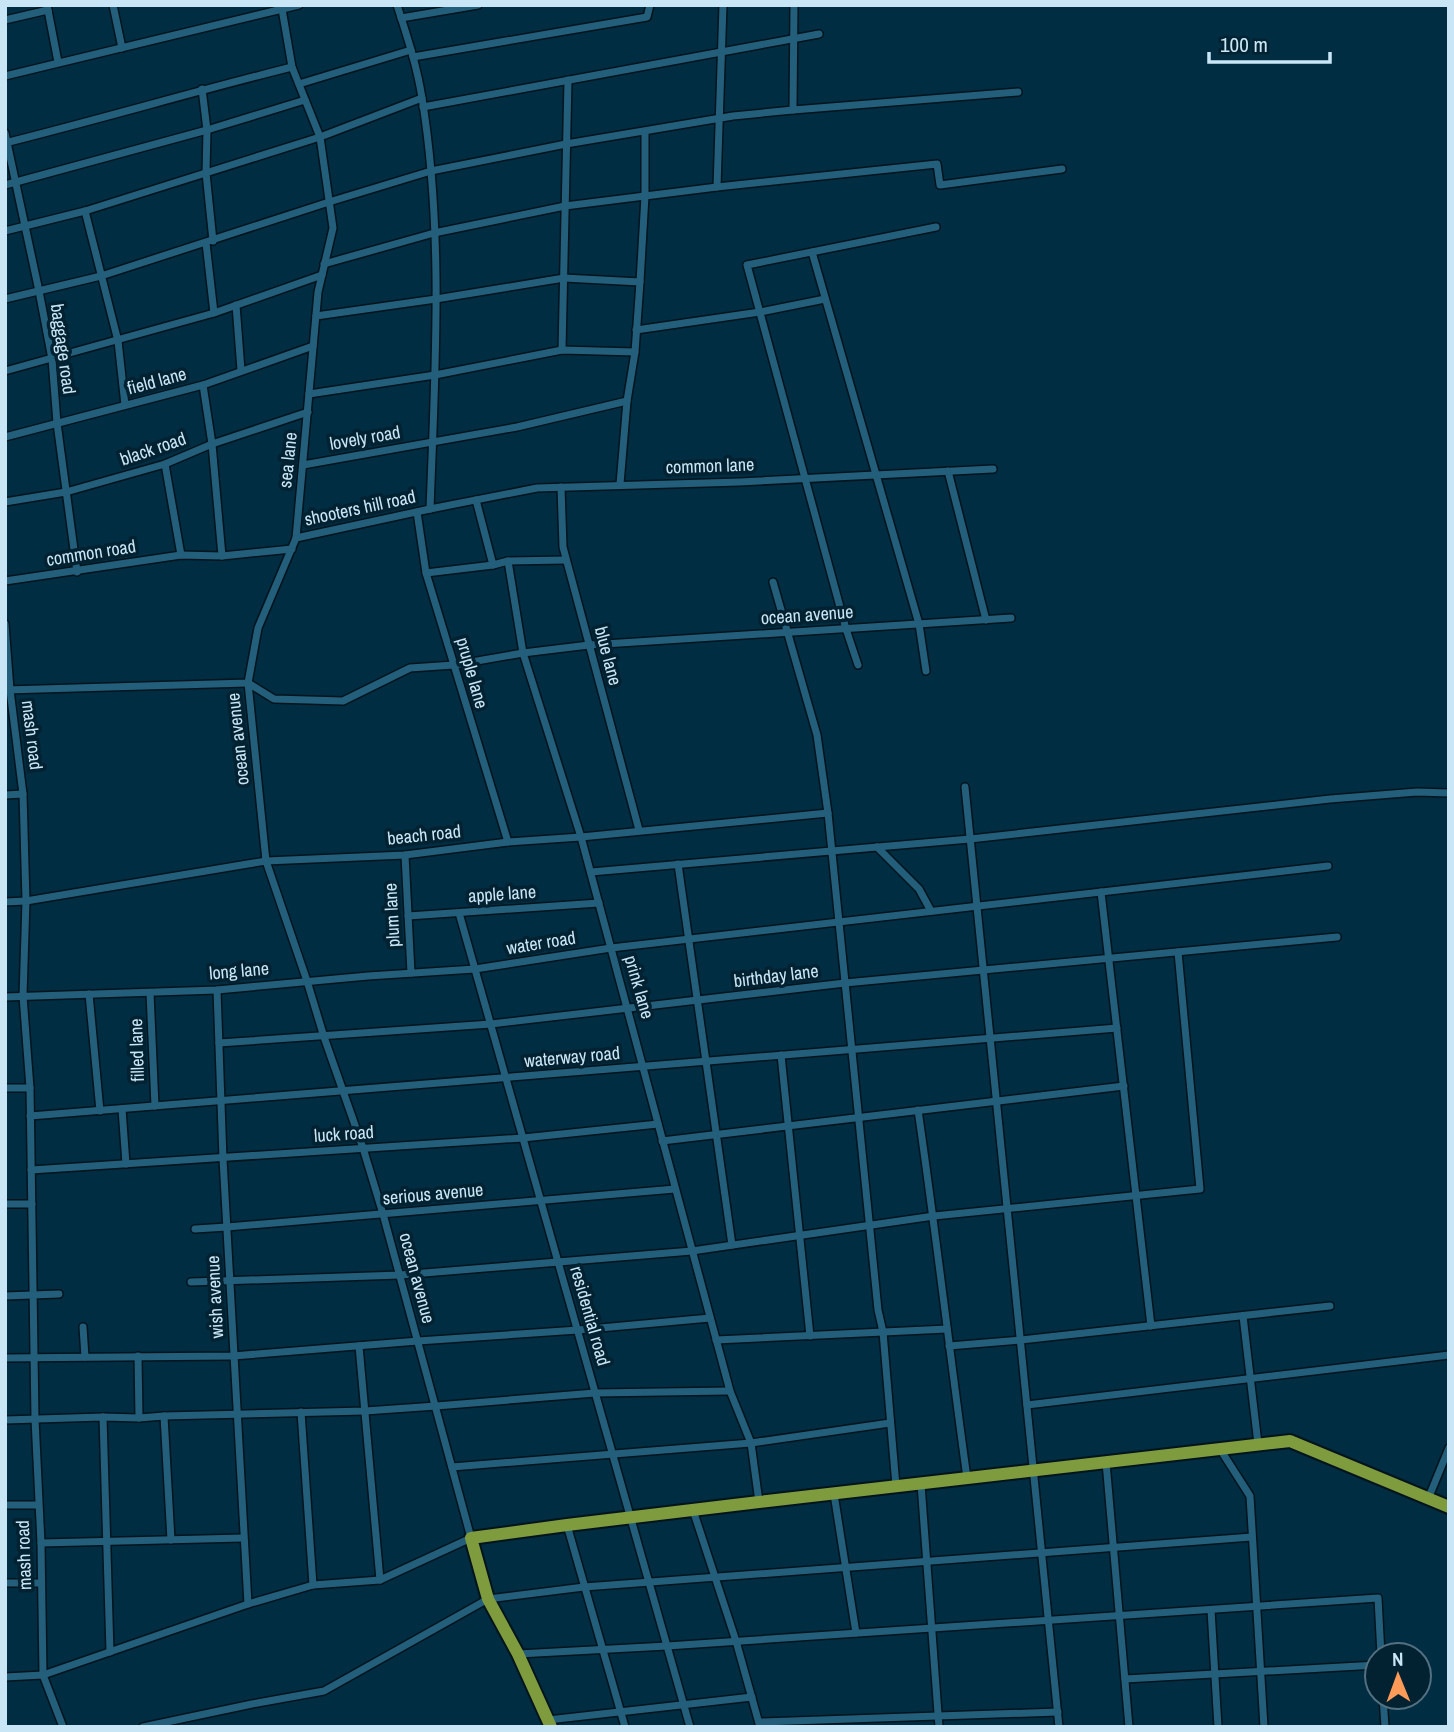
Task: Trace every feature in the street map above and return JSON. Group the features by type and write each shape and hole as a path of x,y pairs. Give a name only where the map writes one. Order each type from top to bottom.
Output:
{"main road":[{"path":"550,1723 518,1654 488,1599 471,1538 1290,1441 1449,1507"}],"street":[{"path":"113,5 122,48"},
{"path":"5,76 280,7 299,5"},
{"path":"397,5 412,54 422,102 431,171 436,299 430,509"},
{"path":"401,18 478,5"},
{"path":"299,84 412,54 647,17 650,5"},
{"path":"717,187 723,5"},
{"path":"793,110 794,5"},
{"name":"sea lane","path":"248,682 258,628 296,538 318,292 333,228 320,137 292,67 280,7"},
{"path":"5,20 47,8 58,62"},
{"path":"5,231 85,211 422,102 568,80 819,34"},
{"path":"6,143 292,67"},
{"path":"562,350 568,80"},
{"path":"202,89 214,313"},
{"path":"5,299 101,276 431,171 566,144 733,116 1018,92"},
{"path":"5,185 305,100"},
{"path":"620,484 640,282 645,197 645,132"},
{"name":"baggage road","path":"5,134 51,359 77,572"},
{"path":"324,264 434,233 565,206 937,164 940,185 1062,169"},
{"path":"85,211 118,341 125,405"},
{"path":"858,665 747,265 936,227"},
{"path":"812,252 919,624 926,671"},
{"path":"5,371 214,313 322,275"},
{"path":"316,316 564,278 640,282"},
{"path":"636,330 760,312 825,299"},
{"path":"236,305 241,370"},
{"name":"field lane","path":"5,437 203,385 313,346"},
{"path":"310,394 435,375 562,350 635,352"},
{"path":"203,385 212,444 222,556"},
{"name":"lovely road","path":"303,465 517,427 627,401"},
{"name":"black road","path":"5,502 66,492 165,464 212,444 308,412"},
{"path":"165,464 181,555"},
{"name":"common lane","path":"430,509 537,488 993,469"},
{"path":"948,471 986,620"},
{"name":"blue lane","path":"562,487 563,547 639,830"},
{"path":"475,500 493,565"},
{"name":"shooters hill road","path":"296,538 430,509"},
{"name":"pruple lane","path":"417,512 426,573 508,842"},
{"name":"common road","path":"5,581 181,555 222,556 292,549"},
{"path":"426,573 508,561 566,560"},
{"name":"prink lane","path":"508,561 523,653 591,872 730,1391 751,1443 759,1502"},
{"path":"773,582 817,735 828,813 878,1310 883,1332 896,1486"},
{"name":"ocean avenue","path":"248,682 274,699 343,701 410,668 454,665 523,653 589,645 1010,618"},
{"name":"mash road","path":"5,624 8,690 23,794 26,901 23,996 30,1088 34,1419 41,1543 43,1675 63,1727"},
{"path":"8,690 248,682"},
{"name":"ocean avenue","path":"248,682 266,861 383,1214 471,1538"},
{"path":"965,787 1059,1727"},
{"path":"591,872 971,839 1330,799 1417,792 1449,793"},
{"path":"5,795 23,794"},
{"name":"beach road","path":"5,902 26,901 266,861 405,855 508,842 828,813"},
{"path":"877,847 919,889 931,911"},
{"name":"plum lane","path":"405,855 411,974"},
{"path":"678,864 732,1245"},
{"name":"water road","path":"475,969 611,948 1328,866"},
{"path":"1101,892 1151,1326"},
{"name":"apple lane","path":"408,916 599,903"},
{"name":"residential road","path":"459,913 690,1727"},
{"name":"birthday lane","path":"219,1043 491,1024 845,983 1337,937"},
{"path":"191,1282 400,1275 692,1251 934,1216 1200,1188 1178,952"},
{"name":"long lane","path":"5,997 217,990 475,969"},
{"name":"wish avenue","path":"217,990 223,1158 248,1604"},
{"name":"filled lane","path":"150,993 155,1106"},
{"path":"89,994 100,1111"},
{"name":"waterway road","path":"30,1116 1117,1028"},
{"path":"781,1055 810,1336"},
{"path":"662,1141 1124,1086"},
{"path":"5,1088 30,1088"},
{"path":"122,1109 126,1164"},
{"path":"918,1110 967,1478"},
{"name":"luck road","path":"31,1170 523,1138 658,1124"},
{"name":"serious avenue","path":"195,1228 675,1189"},
{"path":"5,1204 32,1204"},
{"path":"5,1296 59,1294"},
{"path":"949,1346 1330,1306"},
{"path":"1243,1316 1258,1444"},
{"path":"5,1358 233,1356 578,1331 710,1318"},
{"path":"83,1327 85,1357"},
{"path":"716,1340 947,1329"},
{"path":"359,1346 380,1580"},
{"path":"1027,1405 1449,1355"},
{"path":"138,1356 139,1418"},
{"path":"5,1419 139,1418 365,1410 596,1393 730,1391"},
{"path":"302,1412 313,1585"},
{"path":"164,1416 171,1540"},
{"path":"103,1417 110,1652"},
{"path":"452,1467 751,1443 890,1423"},
{"path":"1428,1499 1449,1448"},
{"path":"1220,1449 1250,1496 1264,1727"},
{"path":"1106,1462 1129,1727"},
{"path":"921,1483 939,1727"},
{"path":"834,1494 856,1633"},
{"path":"5,1505 38,1505"},
{"path":"693,1510 760,1725 1058,1712"},
{"path":"567,1525 625,1727"},
{"path":"143,1727 324,1692 488,1599 584,1587 1252,1537"},
{"path":"41,1543 243,1538"},
{"path":"5,1677 43,1675 248,1604 313,1585 380,1580 471,1538"},
{"path":"5,1583 40,1583"},
{"path":"518,1654 1378,1598 1380,1641"},
{"path":"1211,1610 1218,1727"},
{"path":"1125,1679 1363,1666"},
{"path":"550,1723 752,1697"}]}
